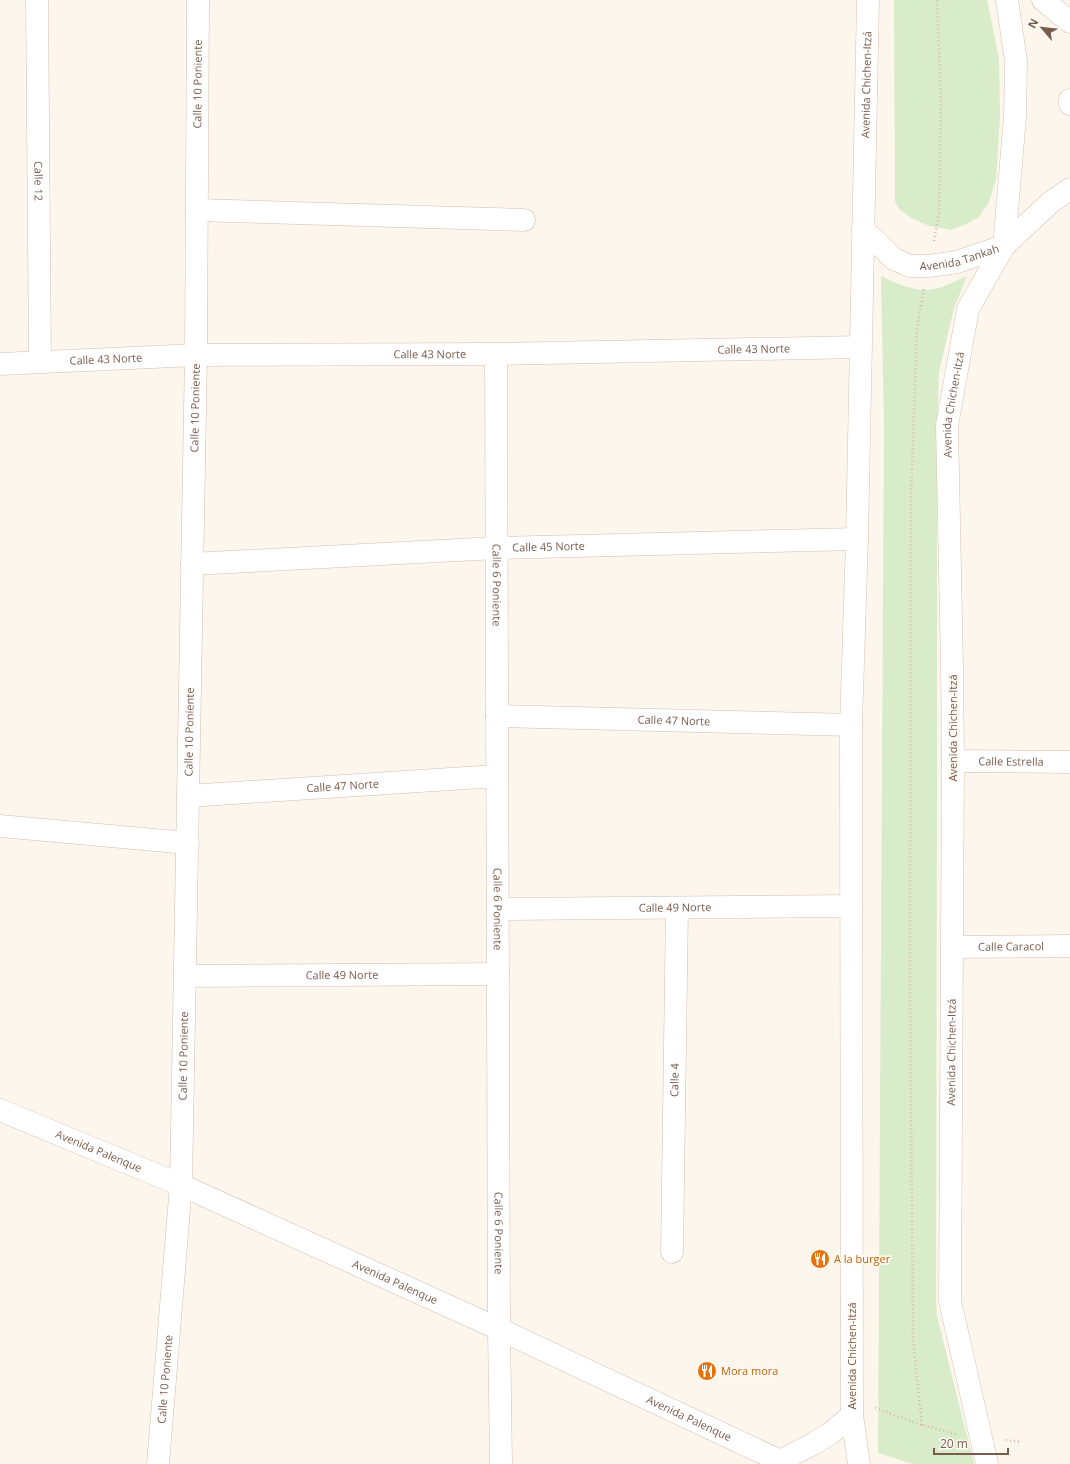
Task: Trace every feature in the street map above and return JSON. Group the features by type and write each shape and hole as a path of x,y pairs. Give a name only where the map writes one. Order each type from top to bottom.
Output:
{"street":[{"name":"Calle 12","path":"36,0 40,362"},
{"name":"Calle 10 Poniente","path":"158,1464 181,1185 196,354 198,0"},
{"name":"Avenida Chichen-Itzá","path":"859,1464 852,1407 851,725 857,539 868,0"},
{"name":"Avenida Chichen-Itzá","path":"987,1464 950,1301 953,762 947,425 968,309 1004,246 1015,117 1016,61 1007,0"},
{"path":"1043,0 1070,22"},
{"name":"Avenida Tankah","path":"863,230 894,259 910,266 929,266 957,262 1004,246 1051,202 1070,189"},
{"path":"196,210 524,220"},
{"name":"Calle 43 Norte","path":"0,364 196,354 496,354 860,347"},
{"name":"Calle 6 Poniente","path":"496,354 499,1329 501,1464"},
{"name":"Calle 45 Norte","path":"192,564 496,548 857,539"},
{"name":"Calle 47 Norte","path":"497,716 851,725"},
{"name":"Calle Estrella","path":"953,762 1070,762"},
{"name":"Calle 47 Norte","path":"188,796 497,776"},
{"path":"0,826 188,843"},
{"name":"Calle 49 Norte","path":"498,909 851,906"},
{"name":"Calle 4","path":"672,1252 677,908"},
{"name":"Calle Caracol","path":"952,947 1070,946"},
{"name":"Calle 49 Norte","path":"185,976 498,974"},
{"name":"Avenida Palenque","path":"0,1110 181,1185 499,1329 783,1462"},
{"path":"783,1462 832,1433 852,1407"}],"path":[{"path":"852,1407 922,1425 913,1338 910,976 911,496 917,327 939,214 941,101 937,0"}],"green space":[{"path":"894,0 987,0 999,59 1000,117 996,179 989,202 979,217 952,230 929,226 911,218 900,210 895,202"},
{"path":"881,276 907,287 928,290 943,287 967,276 954,308 939,372 937,429 936,1300 937,1316 974,1464 913,1464 878,1453 884,427"}],"place":[{"name":"A la burger","path":"820,1259"},
{"name":"Mora mora","path":"707,1371"}]}
